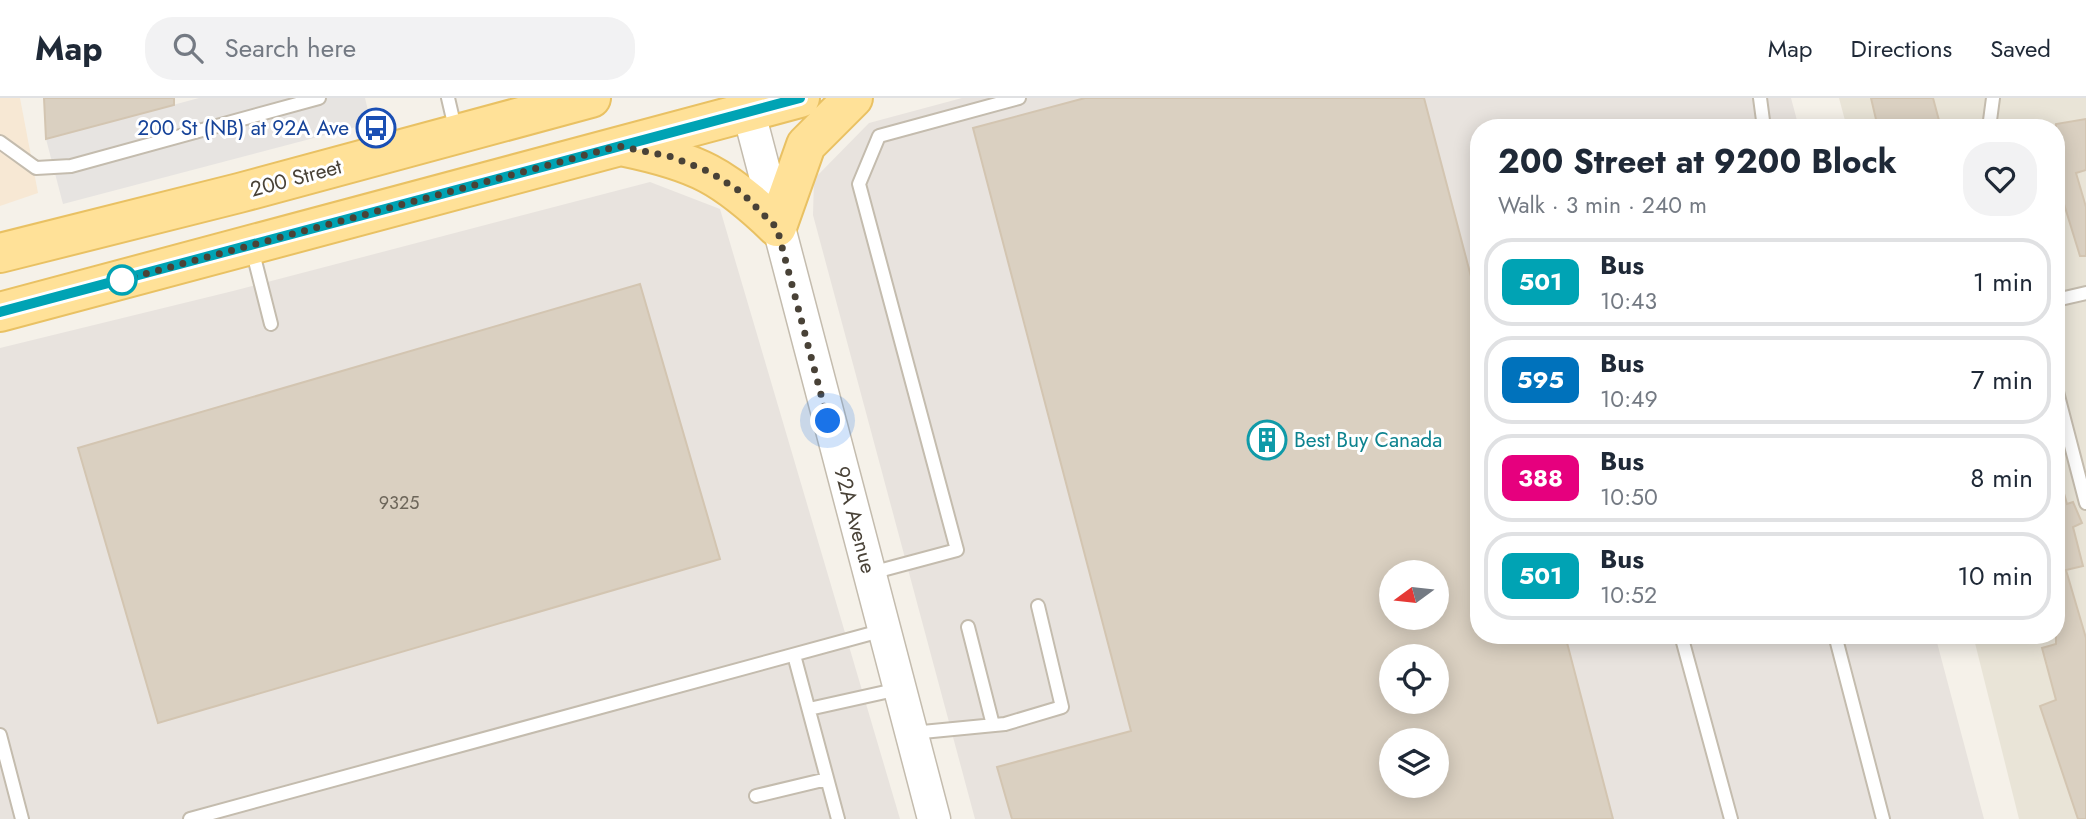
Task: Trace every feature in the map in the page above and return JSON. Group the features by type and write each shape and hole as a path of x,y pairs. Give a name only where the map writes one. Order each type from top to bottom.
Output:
{"main road":[{"name":"200 Street","path":"0,253 453,116 591,98"},
{"path":"0,312 619,146 746,105 800,98"},
{"path":"619,146 672,157 710,172 741,192 777,228 806,145 853,98"}],"street":[{"name":"92A Avenue","path":"746,105 934,819"}],"lane":[{"path":"0,142 36,168 71,166 319,98"},
{"path":"869,573 957,550 859,184 879,136 1019,98"},
{"path":"1760,98 1763,119"},
{"path":"1990,119 1993,98"},
{"path":"251,246 271,324"},
{"path":"2065,298 2086,293"},
{"path":"2065,422 2086,503"},
{"path":"911,733 993,725 1062,707 1038,606"},
{"path":"968,627 993,725"},
{"path":"190,819 884,630"},
{"path":"1683,644 1731,819"},
{"path":"1837,644 1884,819"},
{"path":"794,655 838,819"},
{"path":"809,709 900,688"},
{"path":"0,735 22,819"},
{"path":"756,796 827,779"}],"shaded area":[{"path":"0,98 20,98 38,193 0,206"},
{"path":"199,98 365,98 371,123 63,204 46,139"},
{"path":"962,98 1791,98 1797,119 1470,119 1470,644 1937,644 1984,819 975,819 813,215 814,179 869,123"},
{"path":"1839,98 2086,98 2086,819 2019,819 1975,644 2065,644 2065,119 1845,119"},
{"path":"650,182 720,209 900,819 0,819 0,348 233,291"}],"building":[{"path":"44,98 174,98 174,105 46,139"},
{"name":"Best Buy Canada","path":"1085,98 1424,98 1470,273 1470,644 1567,644 1613,819 1012,819 997,767 1131,731 973,128"},
{"path":"1871,98 1933,98 1939,119 1876,119"},
{"path":"2086,119 2086,170 2076,173 2086,207 2086,256 2080,256 2065,207 2065,122"},
{"path":"640,284 720,559 158,723 78,448"},
{"path":"2065,497 2067,504 2073,502 2082,523 2073,527 2083,566 2066,570 2086,638 2086,819 2078,819 2040,706 2056,700 2042,648 2065,644"}],"bus line":[{"name":"501","path":"0,312 800,98"}],"place":[{"name":"200 St (NB) at 92A Ave","path":"376,128"},
{"name":"Best Buy Canada","path":"1267,440"}],"route":[{"path":"122,280 619,146 672,157 710,172 741,192 777,228 828,421"}]}
